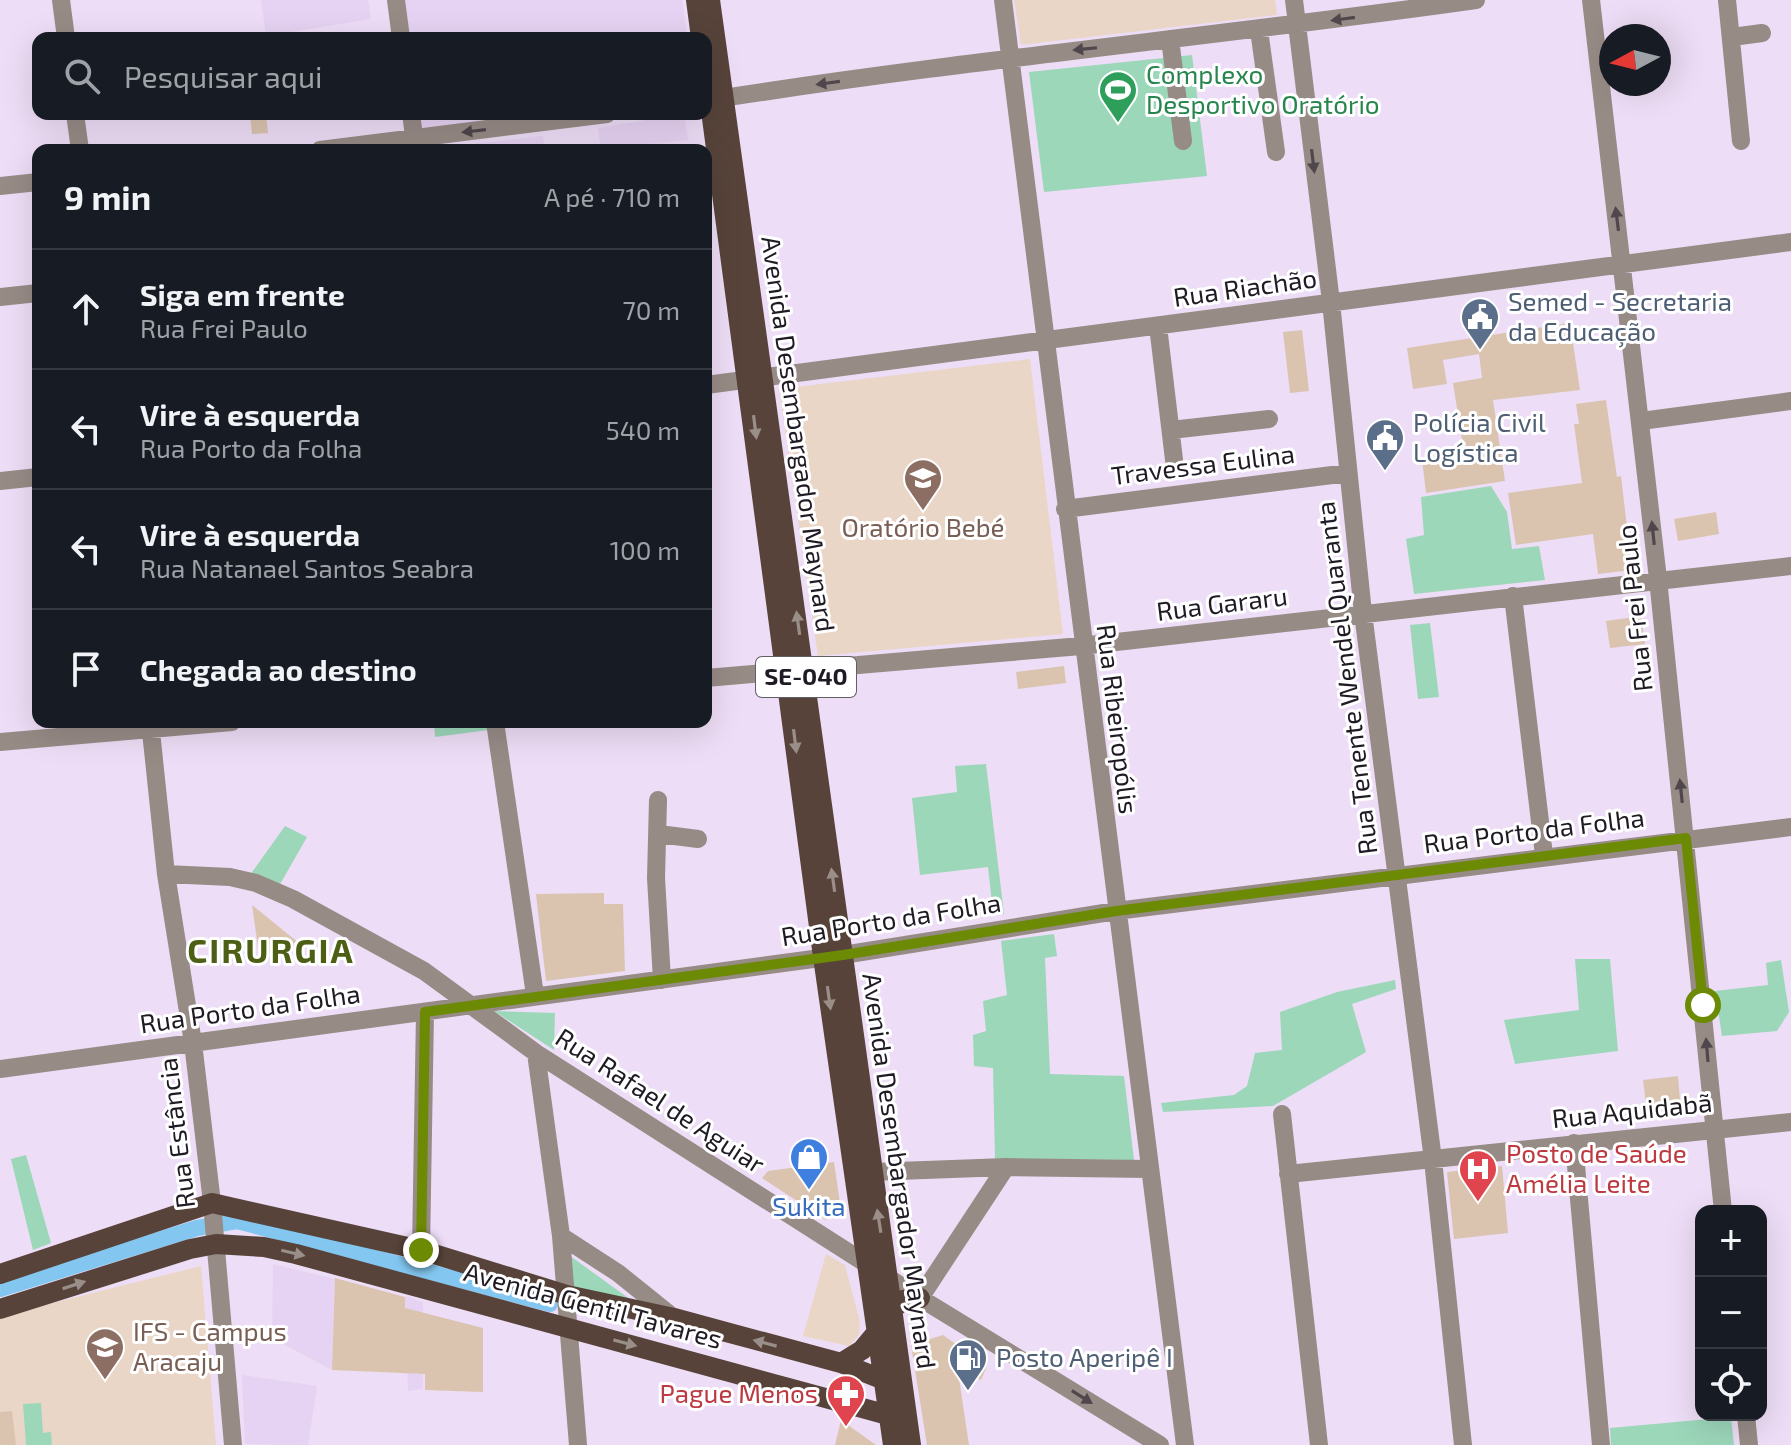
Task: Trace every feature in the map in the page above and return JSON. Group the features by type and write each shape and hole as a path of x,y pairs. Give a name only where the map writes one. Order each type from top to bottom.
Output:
{"main road":[{"path":"696,0 700,32"},
{"name":"Avenida Desembargador Maynard","path":"710,0 711,32"},
{"name":"Avenida Desembargador Maynard","path":"712,67 713,100 757,380 796,670 833,956 867,1264 877,1332 892,1383 898,1418 911,1445"},
{"name":"Avenida Desembargador Maynard","path":"833,956 888,1278 892,1310 892,1383"},
{"path":"0,1274 212,1206"},
{"name":"Avenida Gentil Tavares","path":"212,1206 421,1250 567,1297 674,1318 841,1363 892,1383"},
{"path":"0,1309 216,1242"},
{"name":"Avenida Gentil Tavares","path":"216,1242 296,1254 571,1326 898,1418"},
{"path":"892,1310 903,1300 920,1298"},
{"path":"841,1363 862,1350 877,1332"},
{"name":"Avenida Desembargador Maynard","path":"893,1445 898,1418"}],"street":[{"path":"61,0 65,32"},
{"path":"396,0 400,32"},
{"name":"Rua Ribeiropólis","path":"1003,0 1048,339 1081,646 1185,1445"},
{"name":"Rua Tenente Wendel Quaranta","path":"1294,0 1331,302 1363,613 1433,1160 1463,1445"},
{"path":"713,100 1010,58 1259,30 1476,0"},
{"name":"Rua Frei Paulo","path":"1591,0 1641,421 1722,1205"},
{"path":"1727,0 1741,141"},
{"path":"1259,30 1276,152"},
{"path":"1732,37 1762,33"},
{"path":"1170,39 1183,141"},
{"path":"76,120 79,144"},
{"path":"412,120 415,144"},
{"path":"421,144 570,120"},
{"path":"0,186 32,183"},
{"name":"Rua Riachão","path":"712,384 1791,242"},
{"path":"0,297 32,294"},
{"path":"1158,326 1175,468"},
{"path":"1641,421 1791,401"},
{"path":"1171,430 1269,419"},
{"name":"Travessa Eulina","path":"1065,509 1348,473"},
{"path":"0,481 32,478"},
{"name":"Rua Gararu","path":"712,677 1081,646 1791,566"},
{"path":"1513,596 1544,855"},
{"path":"0,742 117,728"},
{"name":"Rua Estância","path":"151,728 166,874 193,1043 212,1206 233,1445"},
{"path":"496,728 535,995"},
{"path":"658,800 656,878 662,980"},
{"name":"Rua Porto da Folha","path":"0,1069 833,956 1116,911 1544,855 1791,827"},
{"path":"659,834 698,839"},
{"name":"Rua Rafael de Aguiar","path":"166,874 230,877 268,889 424,971 536,1053 920,1298"},
{"path":"421,1250 425,1012"},
{"path":"536,1053 571,1326 578,1445"},
{"path":"1282,1114 1319,1445"},
{"name":"Rua Aquidabã","path":"1288,1174 1791,1122"},
{"path":"1574,1143 1601,1445"},
{"path":"871,1172 1006,1167 1149,1169"},
{"path":"1006,1167 920,1298 1160,1445"},
{"name":"Avenida Gentil Tavares","path":"561,1236 618,1273 674,1318"},
{"path":"1747,1421 1749,1445"}],"shaded area":[{"path":"261,0 368,0 371,19 291,32 265,32"},
{"path":"400,0 682,0 687,32 405,32"},
{"path":"1014,0 1275,0 1277,15 1021,45"},
{"path":"418,120 495,120 420,131"},
{"path":"647,120 685,120 688,140 600,144 598,128"},
{"path":"543,136 544,144 473,144"},
{"name":"Oratório Bebé","path":"1030,359 1063,634 818,656 779,389"},
{"path":"826,1254 845,1265 860,1322 859,1335 849,1346 803,1336"},
{"path":"273,1264 335,1279 332,1370 272,1338"},
{"name":"IFS - Campus Aracaju","path":"201,1266 216,1445 0,1445 0,1316"},
{"path":"405,1296 423,1302 423,1389 408,1391"},
{"path":"242,1375 317,1386 308,1445 245,1444"}],"green space":[{"name":"Complexo Desportivo Oratório","path":"1192,55 1207,176 1044,192 1029,72"},
{"path":"1491,486 1507,512 1512,549 1539,546 1545,580 1414,594 1406,539 1424,535 1421,497"},
{"path":"1430,623 1439,697 1418,699 1410,625"},
{"path":"434,728 489,728 489,730 435,737"},
{"path":"986,764 1004,914 993,912 988,867 920,875 912,798 957,792 955,766"},
{"path":"285,826 307,837 279,886 250,875"},
{"path":"1054,934 1057,956 1045,958 1050,1074 1124,1076 1134,1160 995,1159 993,1068 974,1066 973,1035 986,1031 983,1001 1007,995 1001,941"},
{"path":"1575,959 1610,959 1618,1051 1515,1064 1504,1020 1579,1010"},
{"path":"1781,960 1789,1012 1777,1031 1722,1036 1715,991 1768,985 1766,963"},
{"path":"1395,980 1396,989 1352,1004 1366,1052 1273,1106 1163,1112 1161,1103 1234,1095 1247,1086 1255,1053 1282,1050 1280,1012 1337,992"},
{"path":"494,1011 555,1013 554,1050"},
{"path":"26,1155 51,1243 33,1250 11,1159"},
{"path":"566,1253 645,1310 570,1290"},
{"path":"41,1403 43,1433 51,1432 52,1445 26,1445 23,1404"},
{"path":"1695,1420 1731,1421 1734,1445 1611,1445 1610,1428"}],"building":[{"path":"251,120 267,120 268,133 252,134"},
{"path":"1570,323 1580,390 1493,400 1505,481 1426,493 1422,459 1464,453 1453,383 1482,378 1479,354 1443,360 1447,384 1413,389 1407,348"},
{"path":"1302,330 1309,391 1290,393 1283,332"},
{"path":"1606,400 1617,477 1621,476 1632,570 1598,574 1593,534 1516,545 1508,493 1582,483 1574,424 1579,424 1576,404"},
{"path":"1716,512 1719,534 1678,541 1674,519"},
{"path":"1641,616 1645,644 1610,648 1606,621"},
{"path":"1064,666 1066,683 1018,689 1016,672"},
{"path":"604,893 604,904 623,904 625,971 546,981 536,894"},
{"path":"252,905 305,948 259,954"},
{"path":"1678,1076 1680,1100 1646,1104 1643,1080"},
{"name":"Sukita","path":"834,1162 840,1203 835,1213 826,1220 762,1178 768,1171"},
{"name":"Posto de Saúde Amélia Leite","path":"1502,1166 1508,1233 1454,1239 1447,1172"},
{"path":"335,1278 405,1297 405,1308 483,1328 483,1392 425,1390 425,1374 332,1370"},
{"path":"943,1335 987,1366 981,1380 958,1372 969,1445 927,1445 911,1345"},
{"path":"12,1411 16,1445 0,1445 0,1412"},
{"name":"Pague Menos","path":"841,1420 876,1445 835,1445"}],"waterway":[{"path":"0,1289 197,1228 237,1221 550,1304"}],"place":[{"name":"Complexo Desportivo Oratório","path":"1118,124"},
{"name":"Semed - Secretaria da Educação","path":"1480,351"},
{"name":"Polícia Civil Logística","path":"1385,472"},
{"name":"Oratório Bebé","path":"923,512"},
{"name":"Sukita","path":"809,1191"},
{"name":"Posto de Saúde Amélia Leite","path":"1478,1203"},
{"name":"IFS - Campus Aracaju","path":"105,1381"},
{"name":"Posto Aperipê I","path":"968,1392"},
{"name":"Pague Menos","path":"846,1428"}],"district":[{"name":"CIRURGIA","path":"271,951"}],"route":[{"path":"421,1250 425,1012 843,955 1116,911 1686,838 1703,1005"}]}
